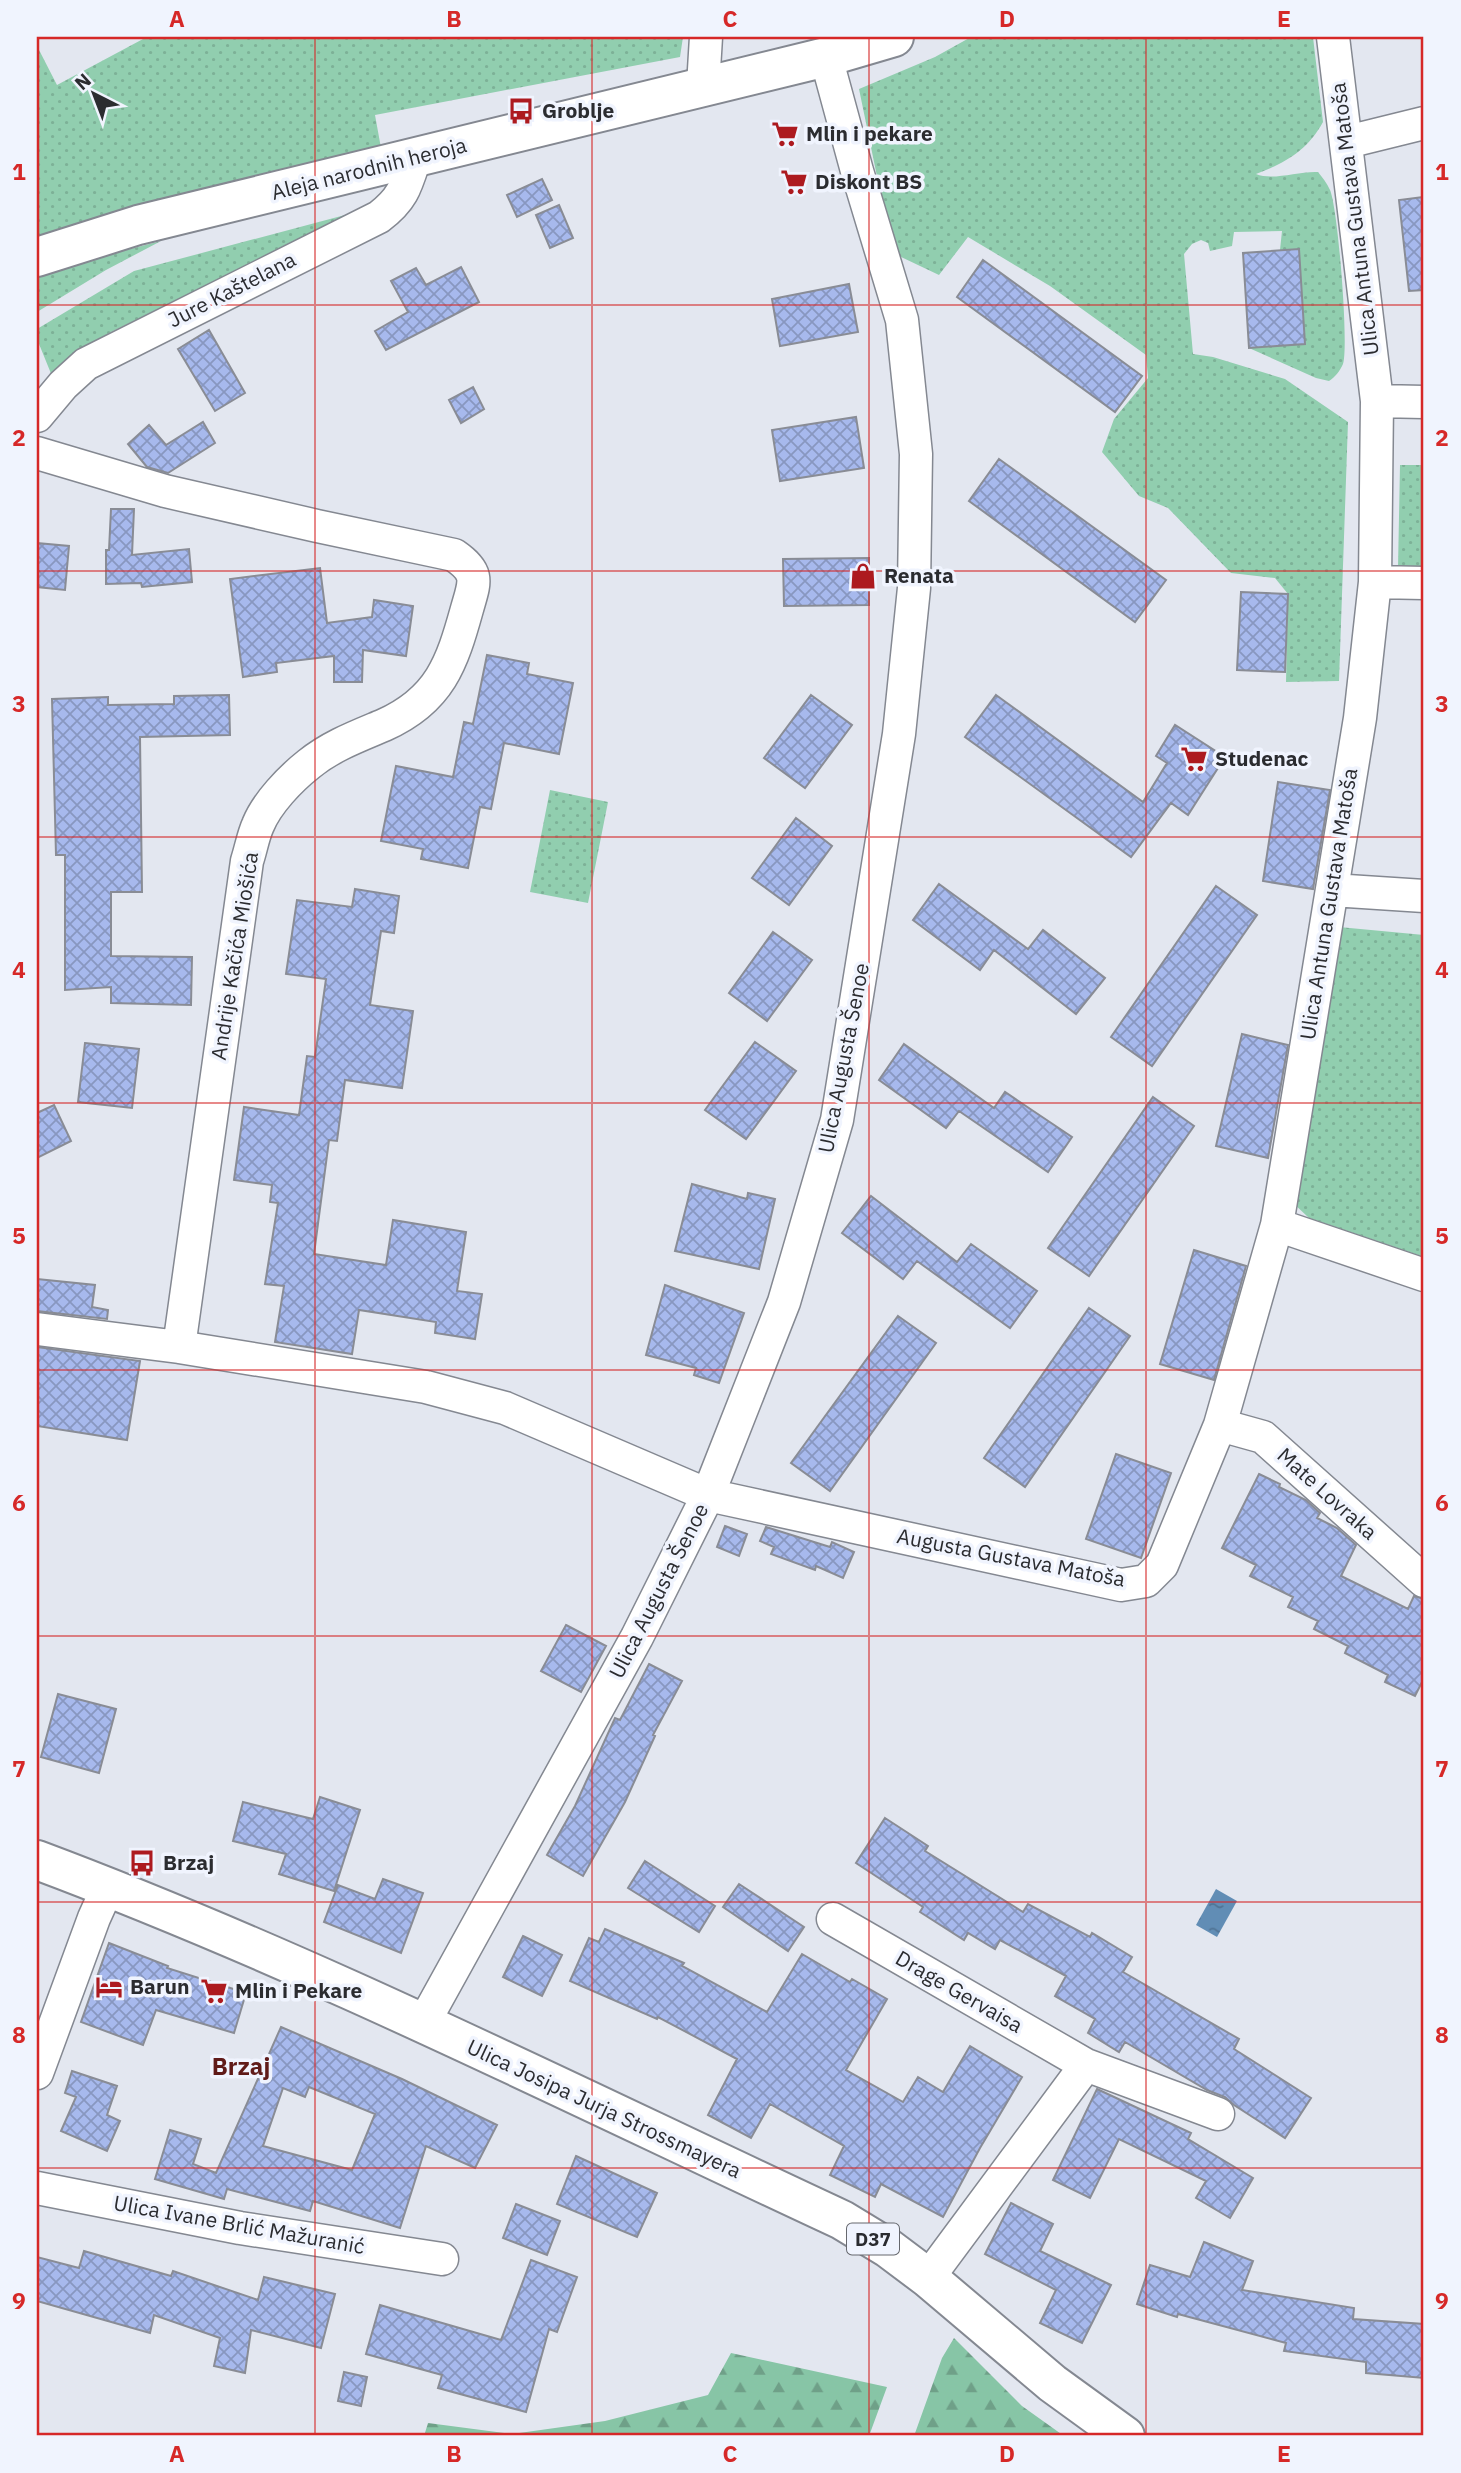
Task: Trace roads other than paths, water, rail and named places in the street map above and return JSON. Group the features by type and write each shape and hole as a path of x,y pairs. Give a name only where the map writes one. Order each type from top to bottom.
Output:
{"main road":[{"name":"Aleja narodnih heroja","path":"37,257 138,225 826,57 894,37"},
{"name":"Ulica Josipa Jurja Strossmayera","path":"37,1860 327,1979 842,2220 888,2248 928,2278 1052,2383 1125,2436"}],"street":[{"path":"703,86 706,37"},
{"name":"Ulica Antuna Gustava Matoša","path":"1278,1225 1360,718 1374,583 1377,401 1333,37"},
{"name":"Ulica Augusta Šenoe","path":"423,2024 637,1637 708,1495 784,1302 837,1120 897,751 915,588 916,454 902,320 826,57"},
{"path":"1347,142 1424,123"},
{"name":"Jure Kaštelana","path":"37,416 63,385 86,364 379,217 396,205 406,186 415,158"},
{"path":"1377,401 1424,402"},
{"name":"Andrije Kačića Miošića","path":"37,453 165,491 446,552 468,564 474,573 460,636 447,670 433,690 411,710 387,724 347,740 309,764 271,803 258,824 247,861 179,1347"},
{"path":"1374,583 1424,583"},
{"path":"1332,890 1424,896"},
{"path":"1278,1225 1424,1275"},
{"name":"Augusta Gustava Matoša","path":"708,1495 1121,1585 1146,1581 1162,1565 1220,1425 1278,1225"},
{"path":"37,1329 179,1347 426,1387 505,1408 708,1495"},
{"name":"Mate Lovraka","path":"1220,1425 1263,1437 1424,1581"},
{"path":"37,2073 108,1887"},
{"name":"Drage Gervaisa","path":"833,1919 1086,2065 1218,2114"},
{"path":"928,2278 1086,2065"},
{"name":"Ulica Ivane Brlić Mažuranić","path":"37,2188 240,2228 442,2259"}],"water":[{"path":"1216,1889 1237,1901 1217,1937 1196,1925"}],"place":[{"name":"Groblje","path":"521,111"},
{"name":"Mlin i pekare","path":"785,134"},
{"name":"Diskont BS","path":"794,182"},
{"name":"Renata","path":"863,576"},
{"name":"Studenac","path":"1194,759"},
{"name":"Brzaj","path":"142,1863"},
{"name":"Barun","path":"109,1987"},
{"name":"Mlin i Pekare","path":"214,1991"}],"district":[{"name":"Brzaj","path":"241,2067"}]}
